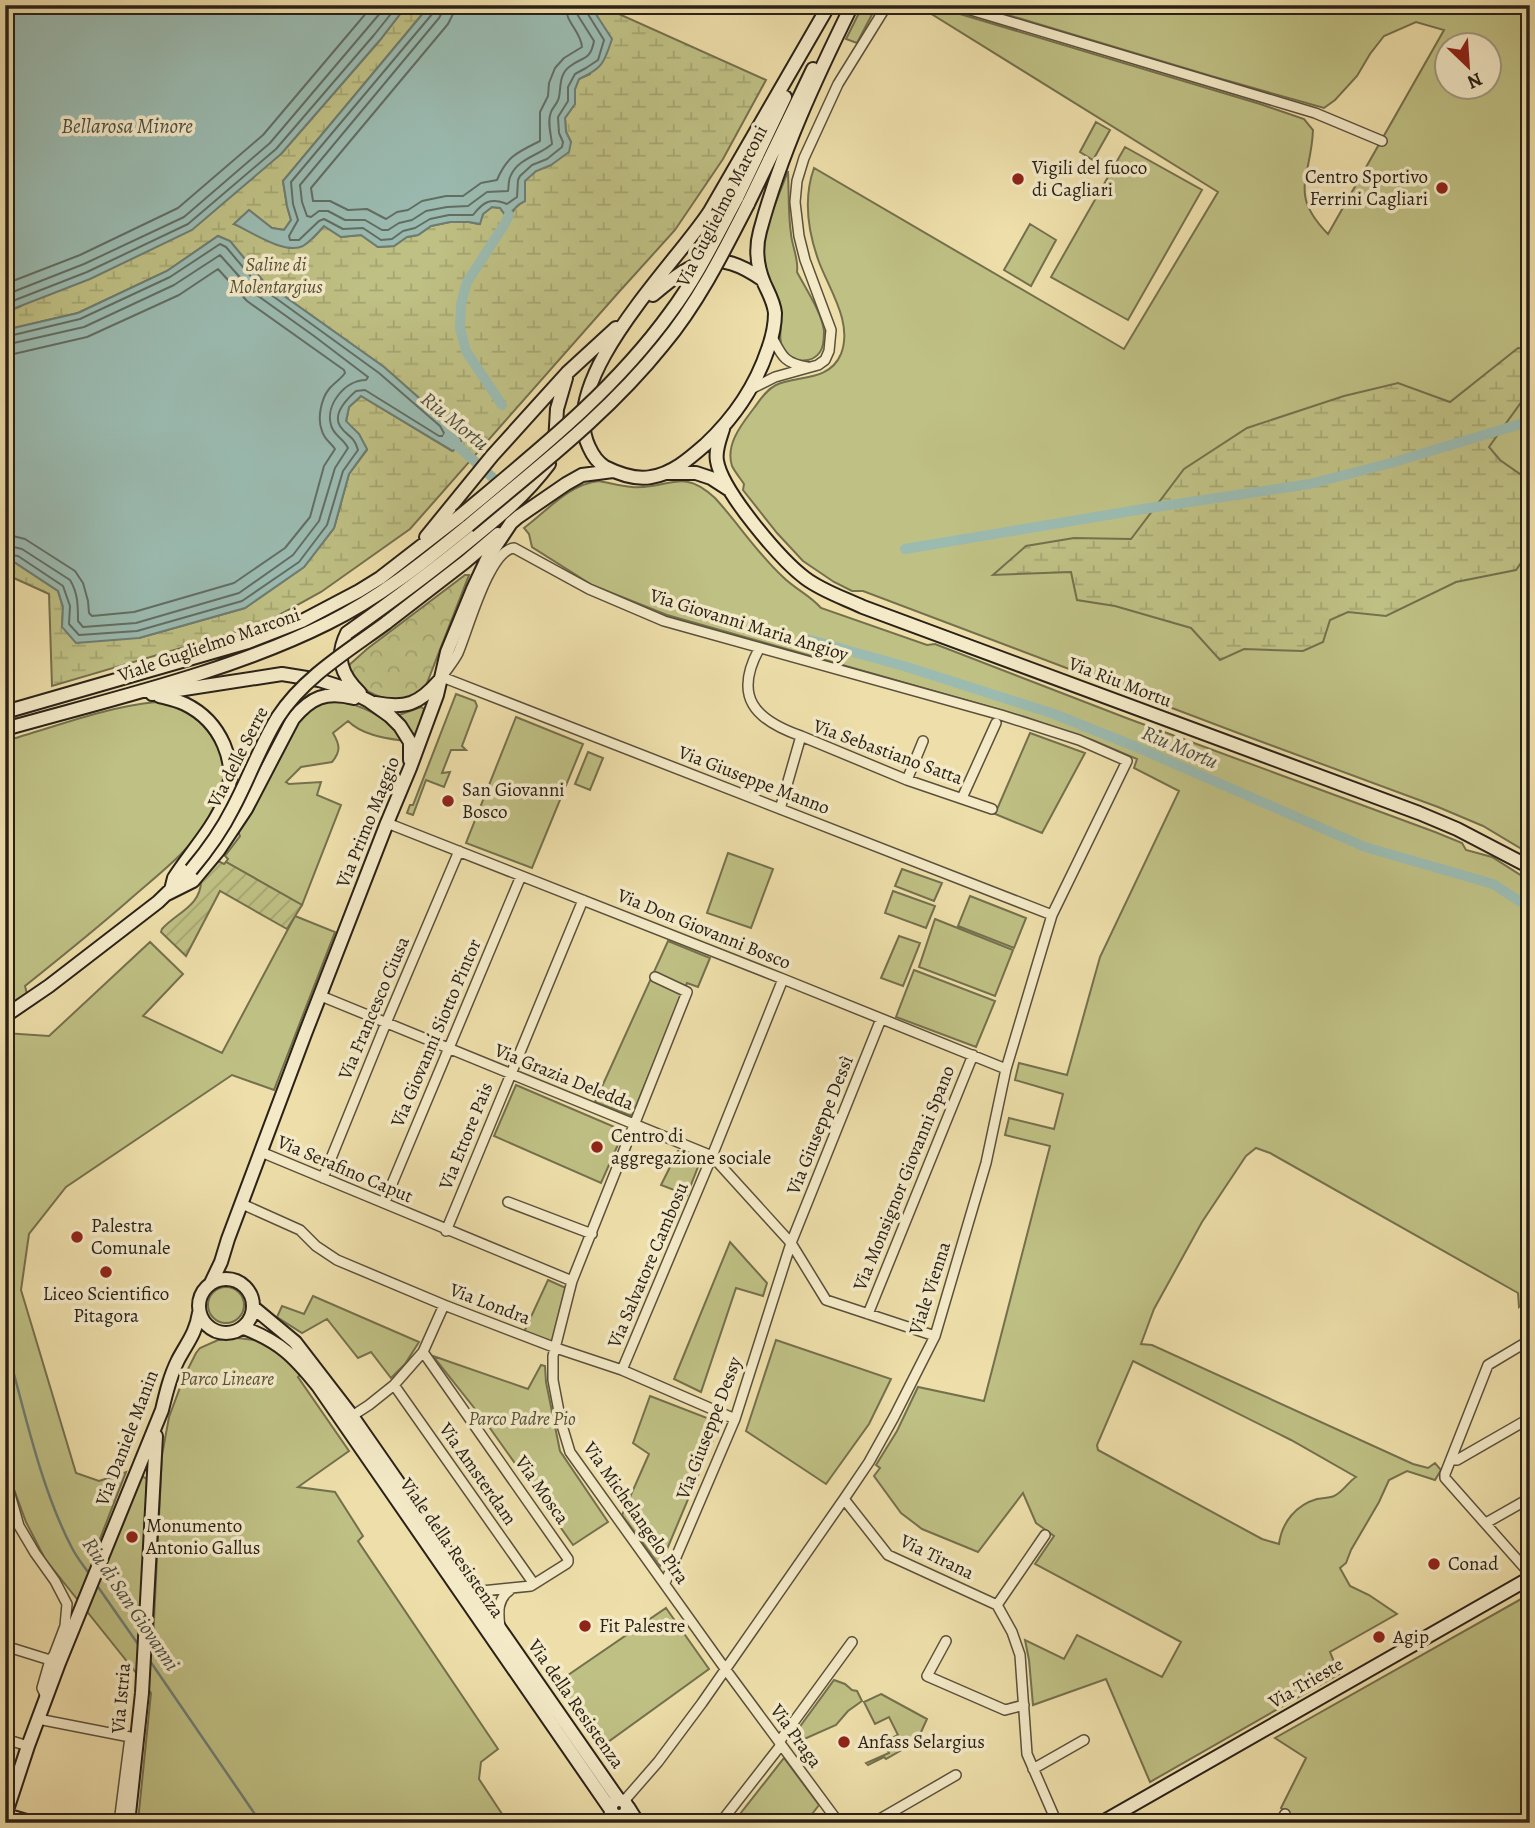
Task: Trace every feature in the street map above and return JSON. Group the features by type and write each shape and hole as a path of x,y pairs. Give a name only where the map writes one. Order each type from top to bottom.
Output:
{"main road":[{"name":"Via Guglielmo Marconi","path":"575,435 629,385 665,344 706,284 830,5"},
{"path":"830,5 710,211 631,313 596,371 589,388 583,419 586,440 593,456 613,471 635,478 649,478 666,473 693,455 723,428 753,388 772,337 775,312 757,256 759,234 777,179 819,72 849,5"},
{"name":"Via Guglielmo Marconi","path":"559,432 621,374 691,283 742,201 849,5"},
{"path":"415,551 492,456 568,373 667,282 689,268 714,259 748,269 763,280"},
{"path":"514,520 531,500 549,464 554,446 557,409 568,373"},
{"name":"Via Riu Mortu","path":"723,428 717,459 729,490 771,545 806,579 824,590 863,607 1419,813 1457,829 1530,867"},
{"name":"Viale Guglielmo Marconi","path":"5,730 248,657 330,623 387,589 436,553 464,521 559,432"},
{"name":"Viale Guglielmo Marconi","path":"5,712 248,642 302,621 359,591 415,551 464,521 575,435"},
{"path":"410,768 410,742 388,714 356,691 346,678 340,660 341,645 347,633 420,581 511,507 533,486 549,464"},
{"name":"Via Primo Maggio","path":"211,1283 410,768 442,677 447,652 487,559 514,520 583,475 613,471"},
{"name":"Via Riu Mortu","path":"666,473 696,472 729,490"},
{"name":"Via delle Serre","path":"5,1016 44,990 169,892 191,870 228,819 258,753 292,699 329,664 465,562 514,520"},
{"path":"5,730 151,694 282,674 319,680 344,688 369,701"},
{"path":"169,892 193,881 218,851 246,809 293,719 303,706 323,696 344,695 401,706 426,695 442,677"},
{"path":"151,694 183,703 204,717 222,739 229,762 230,779 226,798 217,817 174,878 169,892"},
{"path":"226,1248 228,1265 236,1280"},
{"path":"219,1279 236,1280 249,1292 253,1307 250,1318 243,1328 227,1333 209,1328 199,1313 198,1304 204,1288 219,1279"},
{"name":"Viale della Resistenza","path":"253,1307 295,1342 352,1416 476,1596"},
{"name":"Via Daniele Manin","path":"5,1815 46,1697 162,1410 171,1377 193,1335 199,1313"},
{"name":"Viale della Resistenza","path":"243,1328 266,1336 301,1364 619,1810"},
{"path":"184,1349 203,1337 218,1332"},
{"name":"Via Istria","path":"128,1823 142,1693 155,1448 162,1410"},
{"name":"Via Trieste","path":"1101,1823 1530,1576"},
{"name":"Via della Resistenza","path":"476,1596 619,1810"},
{"path":"619,1810 638,1823"},
{"path":"5,1815 33,1823"}],"street":[{"path":"753,388 775,377 812,368 825,360 829,351 831,330 799,236 797,181 804,158 838,84 887,5"},
{"path":"954,5 1315,113 1381,141"},
{"path":"772,337 781,355 788,362 812,368"},
{"name":"Via Giovanni Maria Angioy","path":"442,677 457,655 490,570 503,551 511,547 589,589 664,621 1001,715 1079,740 1127,761"},
{"path":"759,649 747,688 754,707 771,724 801,736"},
{"name":"Via Giuseppe Manno","path":"442,677 1052,915"},
{"path":"962,798 996,723"},
{"name":"Via Sebastiano Satta","path":"780,808 801,736 908,780 992,809"},
{"path":"908,780 922,741"},
{"name":"Viale Vienna","path":"602,1823 619,1810 658,1762 726,1670 844,1499 869,1462 935,1336 986,1163 1006,1069 1052,915 1127,761"},
{"name":"Via Don Giovanni Bosco","path":"387,823 1006,1069"},
{"name":"Via Francesco Ciusa","path":"323,1178 459,851"},
{"name":"Via Giovanni Siotto Pintor","path":"384,1203 521,876"},
{"name":"Via Ettore Pais","path":"446,1230 583,900"},
{"name":"Via Michelangelo Pira","path":"655,977 687,992 572,1282 554,1356 553,1380 569,1449 726,1670"},
{"name":"Via Salvatore Cambosu","path":"622,1370 783,979"},
{"name":"Via Grazia Deledda","path":"320,996 712,1156 790,1243 826,1300 935,1336"},
{"name":"Via Giuseppe Dessì","path":"790,1243 881,1019"},
{"name":"Via Monsignor Giovanni Spano","path":"868,1314 973,1055"},
{"name":"Via Serafino Caput","path":"261,1152 572,1282"},
{"path":"508,1202 592,1234"},
{"name":"Via Londra","path":"242,1203 300,1230 316,1246 337,1260 444,1305 622,1370 735,1419"},
{"name":"Via Giuseppe Dessy","path":"665,1583 735,1419 790,1243"},
{"path":"352,1416 394,1384 423,1352 444,1305"},
{"path":"1530,1340 1488,1366 1445,1478 1530,1576"},
{"name":"Via Mosca","path":"423,1352 568,1559 568,1562 526,1588 482,1591 476,1596"},
{"name":"Via Amsterdam","path":"394,1384 534,1584"},
{"path":"1451,1459 1457,1460 1530,1418"},
{"path":"5,1476 19,1526 67,1604 65,1626 50,1660 42,1688 46,1697"},
{"name":"Via Tirana","path":"844,1499 888,1555 997,1605"},
{"path":"1486,1523 1530,1499"},
{"path":"1045,1535 997,1605 1012,1632 1020,1655 1027,1754 1057,1823"},
{"path":"501,1631 499,1606 503,1595 512,1589"},
{"path":"946,1641 928,1676 1005,1710 1024,1705"},
{"path":"721,1822 852,1642"},
{"path":"5,1646 50,1660"},
{"name":"Via Praga","path":"726,1670 839,1823"},
{"path":"38,1719 130,1737 119,1823"},
{"path":"5,1739 28,1746"},
{"path":"1033,1769 1084,1740"},
{"path":"873,1823 956,1775"}],"green space":[{"name":"Saline di Molentargius","path":"407,5 430,5 283,181 291,220 284,230 272,228 249,210 234,224 313,238 324,226 341,237 361,235 378,247 394,246 431,226 450,222 479,224 483,214 492,207 500,208 506,216 512,213 525,193 524,181 536,171 551,165 571,142 566,132 565,118 575,104 575,89 579,79 590,74 590,5 599,5 766,80 723,159 675,230 410,529 321,592 263,624 52,686 49,594 5,574 5,560 14,562 58,591 63,607 62,627 139,638 245,608 304,567 334,528 349,474 367,450 359,434 346,422 349,407 361,396 452,451 462,440 445,421 384,367 263,281 230,241 218,236 167,271 78,313 5,330 5,312 19,307 281,154"},
{"path":"863,5 877,5 857,43 846,39"},
{"path":"917,5 930,5 1304,119 1313,130 1305,196 1308,207 1328,234 1434,48 1434,102 1504,102 1504,32 1443,32 1444,30 1416,22 1384,36 1357,76 1324,108 975,5 1530,5 1530,854 1483,826 1438,807 863,591 852,591 803,561 743,490 744,484 732,466 731,450 736,435 764,395 776,385 829,369 841,354 844,342 842,319 819,262 810,227 808,203 814,168 1124,349 1218,192"},
{"path":"1096,122 1110,130 1093,160 1080,152"},
{"path":"1125,147 1202,190 1128,320 1051,277"},
{"path":"788,171 790,226 797,272 817,309 824,331 821,350 807,360 796,360 784,351 780,335 780,309 763,258 768,226"},
{"path":"1030,224 1056,240 1031,286 1004,270"},
{"path":"1518,348 1530,350 1530,390 1489,447 1500,460 1530,481 1528,553 1516,570 1456,582 1386,616 1348,612 1330,620 1323,642 1303,651 1244,649 1220,660 1191,628 1115,606 1077,600 1071,572 993,575 1026,546 1074,538 1131,539 1184,469 1247,428 1344,396 1398,383 1450,402"},
{"path":"599,481 628,487 645,487 684,481 693,483 715,498 774,568 821,608 927,645 935,644 1435,832 1462,843 1466,850 1492,857 1530,881 1530,1298 1519,1307 1518,1293 1270,1153 1256,1148 1246,1156 1202,1222 1154,1309 1141,1344 1152,1345 1413,1464 1428,1468 1435,1463 1441,1470 1435,1480 1407,1471 1389,1480 1346,1563 1340,1568 1350,1586 1397,1614 1330,1652 1339,1674 1150,1782 1106,1679 1033,1705 1025,1640 1064,1659 1077,1635 1162,1677 1181,1642 1035,1564 1054,1536 1036,1523 1023,1493 978,1552 922,1529 901,1513 874,1476 880,1468 876,1465 897,1431 918,1387 984,1401 1050,1146 1005,1135 1009,1118 1054,1129 1063,1094 1015,1080 1019,1063 1067,1075 1100,957 1179,791 1134,768 1137,759 1092,740 1025,717 667,615 592,585 532,547 529,534 524,528 559,499 588,483","holes":["1133,1361 1291,1440 1356,1477 1332,1497 1317,1499 1297,1510 1283,1529 1279,1544 1262,1539 1098,1450 1097,1445"]},
{"path":"465,575 469,575 422,692 400,702 375,695 362,687 347,667"},
{"path":"456,694 475,701 477,706 462,746 466,750 451,750 442,773 450,772 444,787 426,780 413,815 407,813 410,805 413,805"},
{"path":"331,700 353,704 372,712 389,724 404,741 367,733 348,721 333,733 338,748 332,762 301,767 286,782 321,782 317,795 341,805 302,905 226,862 228,859 225,856 240,836 237,829 299,720 312,706"},
{"path":"156,702 191,714 216,740 222,754 224,770 217,801 200,831 174,861 25,986 27,994 5,1008 5,741 99,713"},
{"path":"421,707 424,709 418,734 413,737 399,715"},
{"path":"516,717 583,744 532,868 466,843"},
{"path":"1030,733 1085,753 1042,833 995,814"},
{"path":"588,752 603,758 590,790 575,784"},
{"path":"728,853 773,869 751,928 707,913"},
{"path":"218,861 224,864 226,862 302,905 287,929 220,891 186,956 161,932 162,929 197,897 201,881"},
{"path":"902,869 942,883 934,901 895,886"},
{"path":"893,891 935,906 926,928 885,913"},
{"path":"970,896 1026,918 1014,948 958,926"},
{"name":"Parco Lineare","path":"295,916 335,932 274,1090 232,1075 66,1187 29,1234 21,1290 76,1473 99,1481 126,1472 94,1559 104,1568 140,1475 147,1479 139,1620 153,1640 162,1455 169,1417 184,1377 200,1348 218,1340 238,1338 261,1341 284,1357 300,1375 298,1377 349,1451 298,1487 335,1492 363,1536 358,1541 498,1749 481,1762 479,1779 508,1823 140,1823 138,1821 151,1693 45,1559 26,1522 5,1465 5,1033 49,1036 150,942 183,974 143,1016 222,1053"},
{"path":"935,919 1013,950 995,996 919,967"},
{"path":"899,936 920,943 903,986 881,978"},
{"path":"668,941 710,958 698,987 687,983 632,1116 595,1102"},
{"path":"914,970 995,1001 976,1047 896,1017"},
{"path":"516,1085 624,1131 601,1183 494,1136"},
{"path":"678,1151 701,1159 687,1195 661,1185"},
{"path":"730,1242 767,1283 763,1296 736,1288 701,1392 674,1379"},
{"path":"548,1280 566,1288 552,1342 524,1332"},
{"path":"226,1287 239,1292 244,1305 239,1318 226,1323 213,1318 208,1305 213,1292"},
{"path":"313,1296 419,1342 405,1364 391,1378 371,1352 358,1358 327,1319 302,1333 277,1317 282,1306 304,1314"},
{"path":"776,1340 891,1379 869,1424 826,1484 746,1431"},
{"name":"Parco Padre Pio","path":"433,1356 528,1389 541,1365 545,1366 560,1451 608,1522 573,1545 487,1424"},
{"path":"650,1396 720,1423 660,1566 622,1515 649,1454 633,1443"},
{"path":"1530,1594 1530,1823 1287,1823 1291,1816 1281,1808 1306,1758 1275,1738"},
{"path":"666,1608 709,1669 601,1747 555,1684"},
{"path":"834,1680 857,1691 862,1701 848,1711 836,1725 802,1740 796,1732"},
{"path":"881,1694 927,1719 917,1741 886,1759 884,1757 868,1765 866,1763 889,1753 884,1742 898,1735 889,1717 875,1724 864,1702"},
{"path":"784,1758 819,1805 805,1823 733,1823"}],"water":[{"name":"Bellarosa Minore","path":"5,5 407,5 281,154 192,230 90,279 5,312"},
{"path":"430,5 590,5 612,39 602,64 579,79 575,89 575,104 565,118 566,132 571,142 569,152 551,165 536,171 525,181 525,201 506,216 500,208 492,207 483,214 480,224 450,222 431,226 394,246 378,247 361,235 341,237 324,226 303,246 287,247 234,224 249,210 272,228 284,230 291,220 283,181"},
{"path":"218,236 230,241 263,281 384,367 445,421 462,440 453,451 361,396 349,407 346,421 359,434 367,449 349,474 334,528 304,567 245,608 139,638 76,643 62,627 63,607 58,591 14,562 5,560 5,330 78,313 167,271"}],"waterway":[{"path":"502,405 466,351 460,328 461,304 467,282 509,215"},
{"path":"905,549 1310,484 1391,463 1530,421"},
{"name":"Riu Mortu","path":"448,437 503,487"},
{"name":"Riu Mortu","path":"807,639 907,667 1054,714 1365,847 1493,884 1530,908"},
{"name":"Riu di San Giovanni","path":"5,1341 51,1499 72,1548 90,1575"},
{"name":"Riu di San Giovanni","path":"96,1584 140,1647"},
{"name":"Riu di San Giovanni","path":"150,1661 261,1823"}],"place":[{"name":"Vigili del fuoco di Cagliari","path":"1018,179"},
{"name":"Centro Sportivo Ferrini Cagliari","path":"1442,188"},
{"name":"San Giovanni Bosco","path":"448,801"},
{"name":"Centro di aggregazione sociale","path":"597,1147"},
{"name":"Palestra Comunale","path":"77,1237"},
{"name":"Liceo Scientifico Pitagora","path":"106,1272"},
{"name":"Monumento Antonio Gallus","path":"132,1537"},
{"name":"Conad","path":"1434,1564"},
{"name":"Fit Palestre","path":"585,1626"},
{"name":"Agip","path":"1379,1637"},
{"name":"Anfass Selargius","path":"844,1742"}]}
